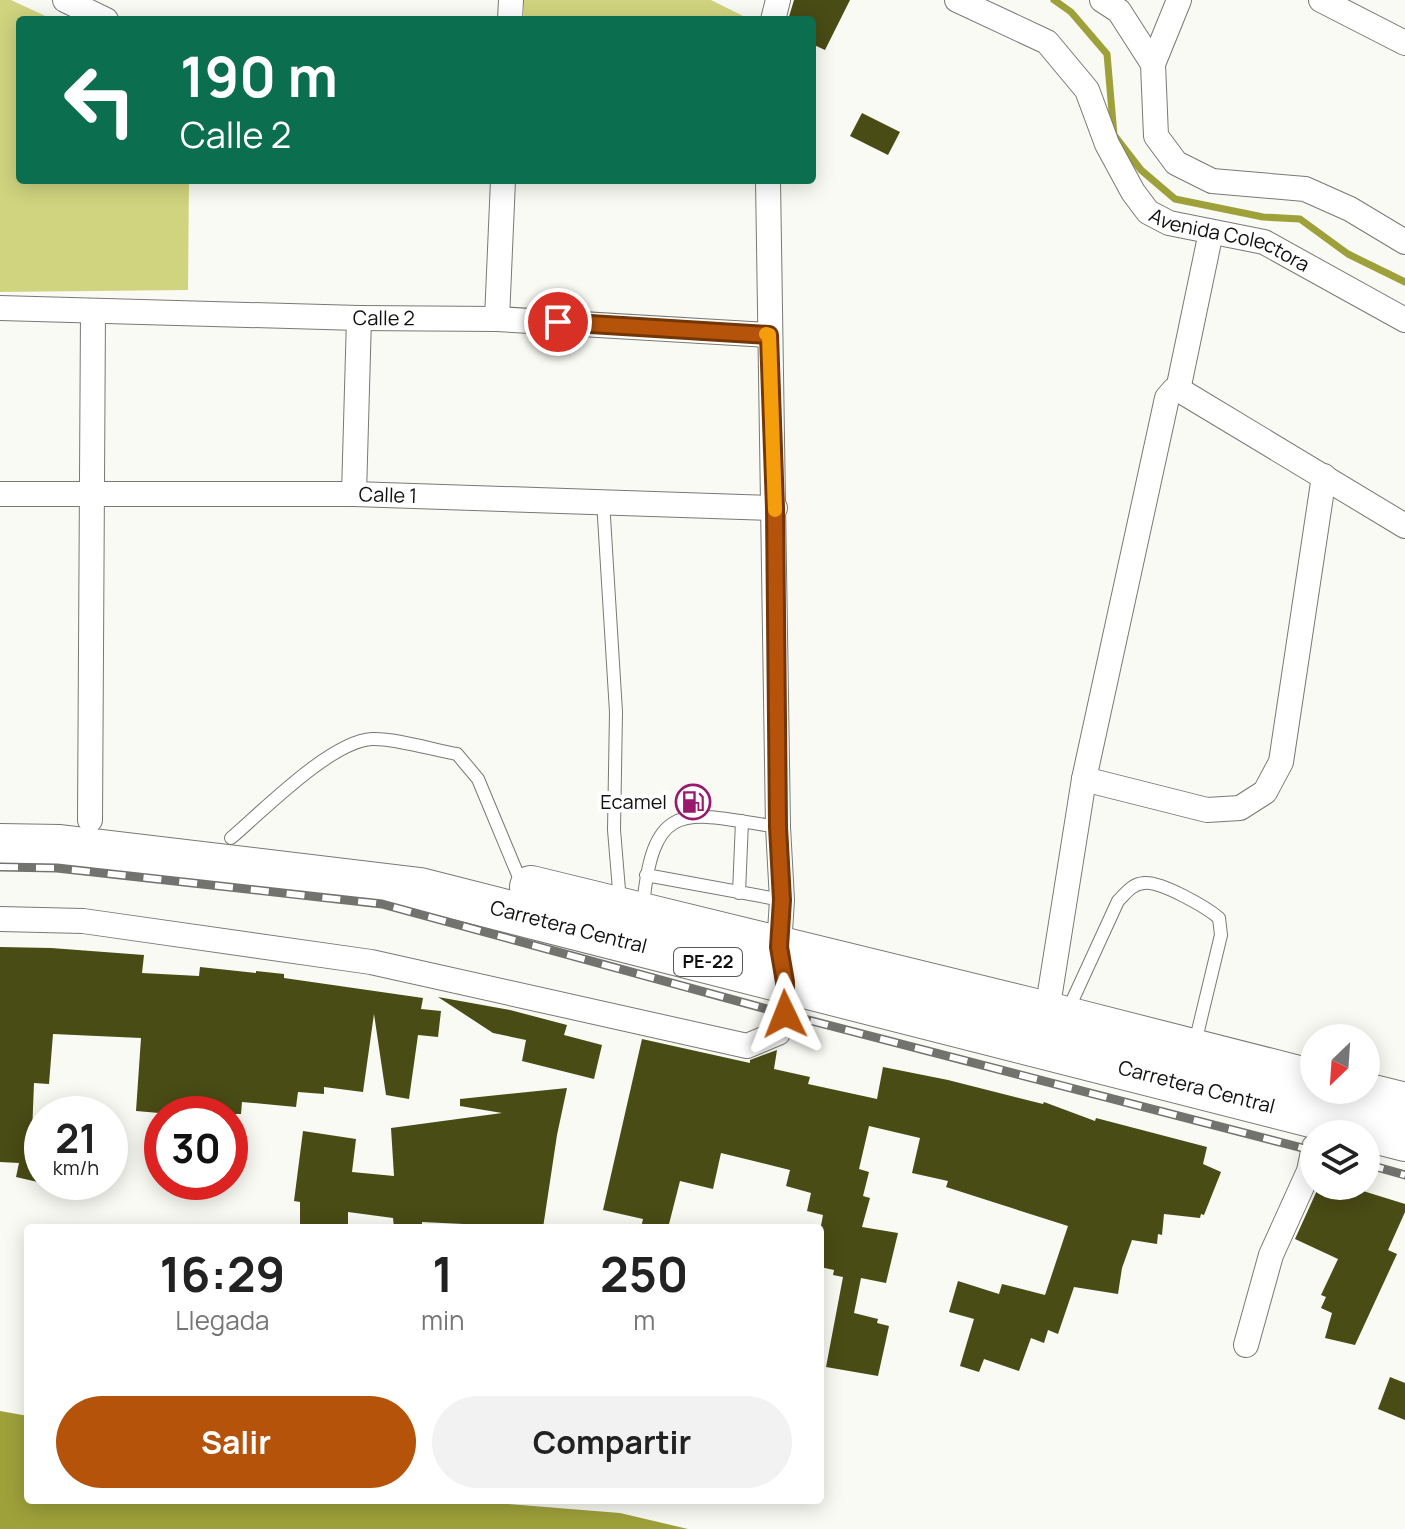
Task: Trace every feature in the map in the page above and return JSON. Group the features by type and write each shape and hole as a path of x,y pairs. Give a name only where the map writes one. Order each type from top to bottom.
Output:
{"highway":[{"name":"Carretera Central","path":"0,819 110,832 420,889 521,900 636,899 782,964"},
{"name":"Carretera Central","path":"0,845 60,846 110,832 231,838 436,865 521,900 782,964 1051,1026 1193,1050 1323,1114 1405,1104"},
{"name":"Carretera Central","path":"1051,1026 1405,1140"}],"street":[{"path":"65,0 98,16"},
{"name":"Avenida Colectora","path":"957,0 1047,42 1087,90 1107,144 1133,192 1148,212 1169,223 1264,242 1405,320"},
{"path":"1102,0 1119,11 1153,64"},
{"path":"1179,0 1153,64 1156,136 1176,163 1212,181 1305,189 1350,209 1405,242"},
{"path":"1321,0 1405,43"},
{"path":"497,319 503,184"},
{"path":"0,919 83,921 371,962 747,1046 778,1033 785,1014 778,827 768,184"},
{"path":"1178,390 1211,232"},
{"name":"Calle 2","path":"0,308 497,319 769,335"},
{"path":"93,311 92,495 110,832"},
{"path":"354,494 359,318"},
{"path":"1051,1026 1084,779 1167,398 1178,390 1405,526"},
{"path":"1084,779 1207,810 1240,808 1265,792 1281,762 1324,476"},
{"name":"Calle 1","path":"0,494 354,494 775,508"},
{"path":"1246,1345 1271,1255 1309,1171 1323,1114"}],"lane":[{"path":"603,501 616,712 614,830 636,899"},
{"path":"231,838 341,748 373,739 457,754 478,779 521,900"},
{"path":"636,899 658,839 671,822 689,816 710,816 778,827"},
{"path":"739,893 742,821"},
{"path":"1051,1026 1118,901 1130,887 1146,882 1202,903 1219,918 1221,935 1193,1050"},
{"path":"636,899 739,893 782,900"}],"green space":[{"path":"0,0 11,0 45,16 16,16 16,184 189,184 188,290 0,292"},
{"path":"524,0 711,0 743,16 524,16"}],"shaded area":[{"path":"0,1411 24,1415 24,1504 509,1504 620,1513 688,1529 0,1529"}],"building":[{"path":"794,0 850,0 825,50 816,46 816,16 789,16"},
{"path":"862,113 900,132 888,155 850,136"},
{"path":"0,947 144,955 142,973 199,976 200,967 284,974 284,978 423,998 421,1009 441,1011 438,1037 418,1035 409,1099 386,1095 374,1014 363,1092 324,1087 324,1094 298,1092 296,1107 248,1103 248,1096 144,1096 144,1112 136,1111 141,1038 53,1034 49,1084 34,1083 33,1096 24,1096 24,1179 16,1177 19,1163 0,1162"},
{"path":"438,997 510,1010 567,1025 564,1035 602,1045 594,1079 522,1061 526,1040 493,1033"},
{"path":"642,1039 750,1063 750,1060 777,1050 774,1069 810,1077 808,1084 877,1099 883,1067 1044,1102 1095,1121 1096,1118 1207,1147 1203,1164 1221,1172 1204,1215 1201,1214 1200,1218 1164,1214 1162,1235 1158,1234 1157,1244 1132,1240 1122,1268 1118,1294 1074,1287 1058,1334 1048,1330 1044,1343 1031,1338 1019,1371 984,1359 979,1372 960,1366 974,1319 949,1312 958,1281 999,1294 1002,1284 1045,1295 1068,1226 946,1187 948,1181 912,1173 920,1138 869,1126 859,1169 869,1172 863,1196 870,1198 862,1227 898,1233 886,1283 861,1278 854,1313 878,1319 877,1323 889,1326 878,1376 826,1367 843,1277 833,1275 834,1270 824,1268 823,1215 807,1211 811,1193 786,1186 790,1170 721,1153 713,1189 680,1181 669,1224 642,1224 643,1219 603,1210"},
{"path":"567,1088 544,1224 394,1224 393,1218 348,1212 348,1224 300,1224 300,1202 294,1201 303,1131 356,1139 352,1172 394,1176 391,1128 502,1113 460,1106 460,1099"},
{"path":"1380,1196 1405,1204 1405,1212 1388,1250 1397,1254 1355,1345 1325,1338 1332,1313 1321,1308 1326,1297 1321,1295 1338,1259 1295,1239 1313,1200 1380,1200"},
{"path":"1390,1377 1405,1383 1405,1420 1378,1409"}],"waterway":[{"path":"1054,0 1071,12 1107,54 1114,135 1141,170 1175,199 1263,217 1300,219 1348,254 1405,282"}],"railway":[{"path":"0,867 57,868 382,904 785,1014 1300,1147"},
{"path":"1380,1168 1405,1175"}],"slow traffic":[{"path":"766,334 769,335 775,510"}],"place":[{"name":"Ecamel","path":"693,802"}],"route":[{"path":"558,322 769,335 782,900 779,947 785,982 785,1014"}]}
